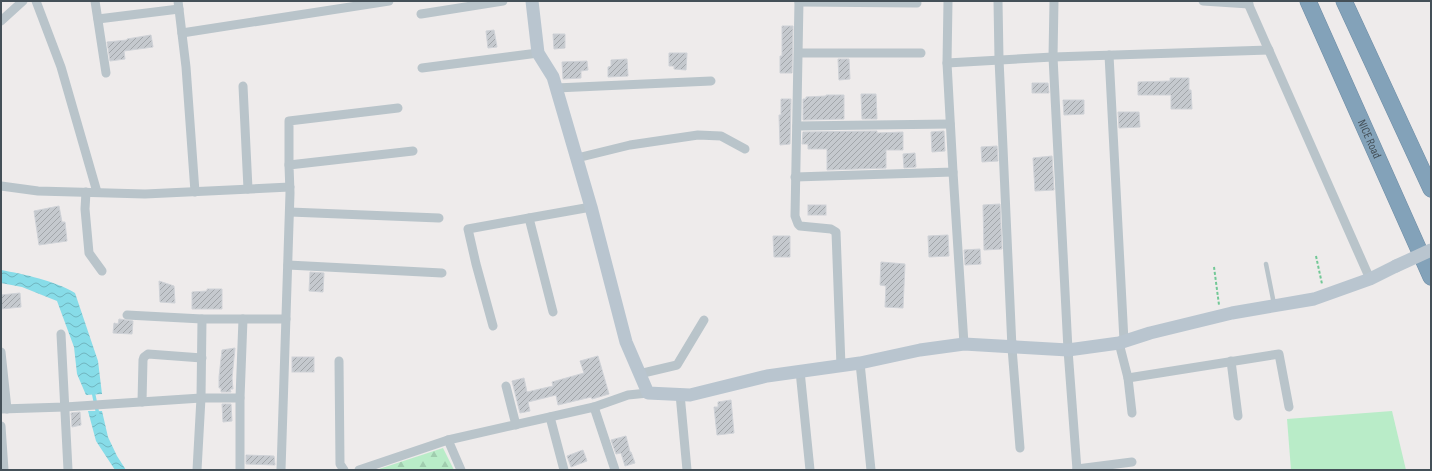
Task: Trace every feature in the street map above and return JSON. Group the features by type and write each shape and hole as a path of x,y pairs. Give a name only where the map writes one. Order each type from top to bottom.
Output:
{"highway":[{"name":"NICE Road","path":"1308,1 1431,277"},
{"path":"1344,1 1431,189"}],"street":[{"path":"1,21 23,1"},
{"path":"36,1 61,67 97,192"},
{"path":"95,1 106,73"},
{"path":"182,33 389,1"},
{"path":"421,14 475,3 503,1"},
{"path":"532,1 538,53 553,77 591,207 626,342 648,393"},
{"path":"948,1 947,63 952,172 964,344"},
{"path":"998,1 999,59 1012,348 1020,448"},
{"path":"1054,1 1053,57 1068,350 1077,469 1132,462"},
{"path":"1203,1 1248,2 1370,279"},
{"path":"841,366 836,234 834,230 831,229 803,227 798,224 796,216 795,177 800,2 917,3"},
{"path":"98,19 179,5 186,68 195,192"},
{"path":"947,63 999,59 1269,50"},
{"path":"422,68 538,53"},
{"path":"799,53 920,53"},
{"path":"1109,55 1122,342 1132,414"},
{"path":"556,88 711,80"},
{"path":"242,86 248,189"},
{"path":"281,470 290,212 289,121 398,108"},
{"path":"797,126 950,124"},
{"path":"577,158 630,145 698,135 721,136 745,149"},
{"path":"289,165 413,151"},
{"path":"795,177 952,172"},
{"path":"1,186 38,191 145,194 290,187"},
{"path":"86,192 85,209 89,253 102,271"},
{"path":"493,326 468,229 591,207"},
{"path":"290,212 438,218"},
{"path":"529,218 553,312"},
{"path":"359,470 448,440 594,407 628,395 648,393 690,395 766,376 860,363 920,350 964,344 1012,348 1068,350 1122,342 1150,333 1221,316 1314,299 1370,279 1431,250"},
{"path":"288,266 442,273"},
{"path":"127,315 202,319 286,319"},
{"path":"197,470 201,398 202,319"},
{"path":"240,470 240,398 243,319"},
{"path":"639,374 677,365 704,320"},
{"path":"61,334 68,470"},
{"path":"1,352 4,409 65,407 201,398 240,398"},
{"path":"142,402 143,360 148,354 202,358"},
{"path":"1128,378 1279,354 1289,407"},
{"path":"339,361 340,464 344,470"},
{"path":"1231,361 1238,416"},
{"path":"860,363 871,470"},
{"path":"800,371 810,470"},
{"path":"506,386 516,424"},
{"path":"680,394 687,470"},
{"path":"594,407 615,470"},
{"path":"550,417 564,470"},
{"path":"1,426 4,470"},
{"path":"448,440 461,470"}],"lane":[{"path":"1266,264 1274,306"}],"path":[{"path":"1316,256 1324,295"},
{"path":"1214,267 1221,316"}],"green space":[{"path":"1392,411 1406,470 1291,470 1287,419"},
{"path":"443,448 454,470 376,470"}],"water":[{"path":"1,270 29,276 59,285 75,293 98,361 102,394 86,395 77,374 74,347 57,301 22,287 1,283"},
{"path":"88,411 102,411 108,437 126,470 115,470 96,441"}],"building":[{"path":"782,26 793,26 792,73 780,73 780,56 782,56"},
{"path":"494,30 497,47 488,48 486,31"},
{"path":"553,34 565,34 565,48 554,49"},
{"path":"151,35 153,47 124,51 125,59 110,61 107,42"},
{"path":"669,53 687,53 686,70 674,69 674,66 669,66"},
{"path":"627,59 628,76 608,77 608,67 611,66 611,60"},
{"path":"838,59 849,59 850,79 839,80"},
{"path":"587,61 588,70 581,71 581,78 563,79 562,62"},
{"path":"1170,78 1189,78 1192,109 1171,109 1171,95 1138,95 1138,82 1170,81"},
{"path":"1032,83 1048,83 1049,93 1032,93"},
{"path":"861,94 876,94 877,119 862,119"},
{"path":"844,95 844,119 803,120 803,99 806,99 806,97"},
{"path":"781,99 791,99 790,144 780,145 779,115 781,115"},
{"path":"1063,100 1084,100 1084,114 1064,115"},
{"path":"1118,112 1139,112 1140,127 1119,128"},
{"path":"877,131 877,133 903,132 903,150 886,150 886,168 827,170 827,149 808,149 808,144 802,144 803,132"},
{"path":"944,131 945,151 932,152 931,132"},
{"path":"997,146 998,161 982,162 981,147"},
{"path":"915,153 916,167 904,168 903,154"},
{"path":"1052,156 1054,190 1035,191 1033,158"},
{"path":"1000,204 1002,249 984,250 983,205"},
{"path":"808,205 826,205 826,215 808,215"},
{"path":"59,206 62,222 65,222 67,241 39,245 34,211"},
{"path":"948,235 949,256 929,257 928,236"},
{"path":"773,236 790,236 790,257 774,257"},
{"path":"980,249 981,264 965,265 964,250"},
{"path":"881,262 905,264 903,308 885,307 886,286 880,285"},
{"path":"310,272 324,273 323,292 309,291"},
{"path":"159,281 174,286 175,303 160,302"},
{"path":"207,289 222,289 222,309 192,309 192,292 207,291"},
{"path":"20,293 21,307 1,309 1,295"},
{"path":"119,319 133,321 132,334 113,333 114,323 118,324"},
{"path":"235,348 232,378 233,389 230,389 231,392 221,392 221,388 219,388 219,377 222,350"},
{"path":"598,356 609,394 592,399 591,397 558,405 556,395 528,402 530,411 520,413 512,381 524,378 527,392 553,386 552,382 584,373 580,361"},
{"path":"292,357 314,357 314,372 292,372"},
{"path":"731,400 734,433 717,435 714,407 718,407 718,402"},
{"path":"222,404 231,404 232,421 223,422"},
{"path":"80,412 81,425 72,427 71,413"},
{"path":"626,436 630,452 635,463 625,466 621,453 616,454 611,440"},
{"path":"583,450 587,461 571,467 567,456"},
{"path":"246,455 274,456 275,465 246,464"}],"waterway":[{"path":"93,391 98,415"}]}
